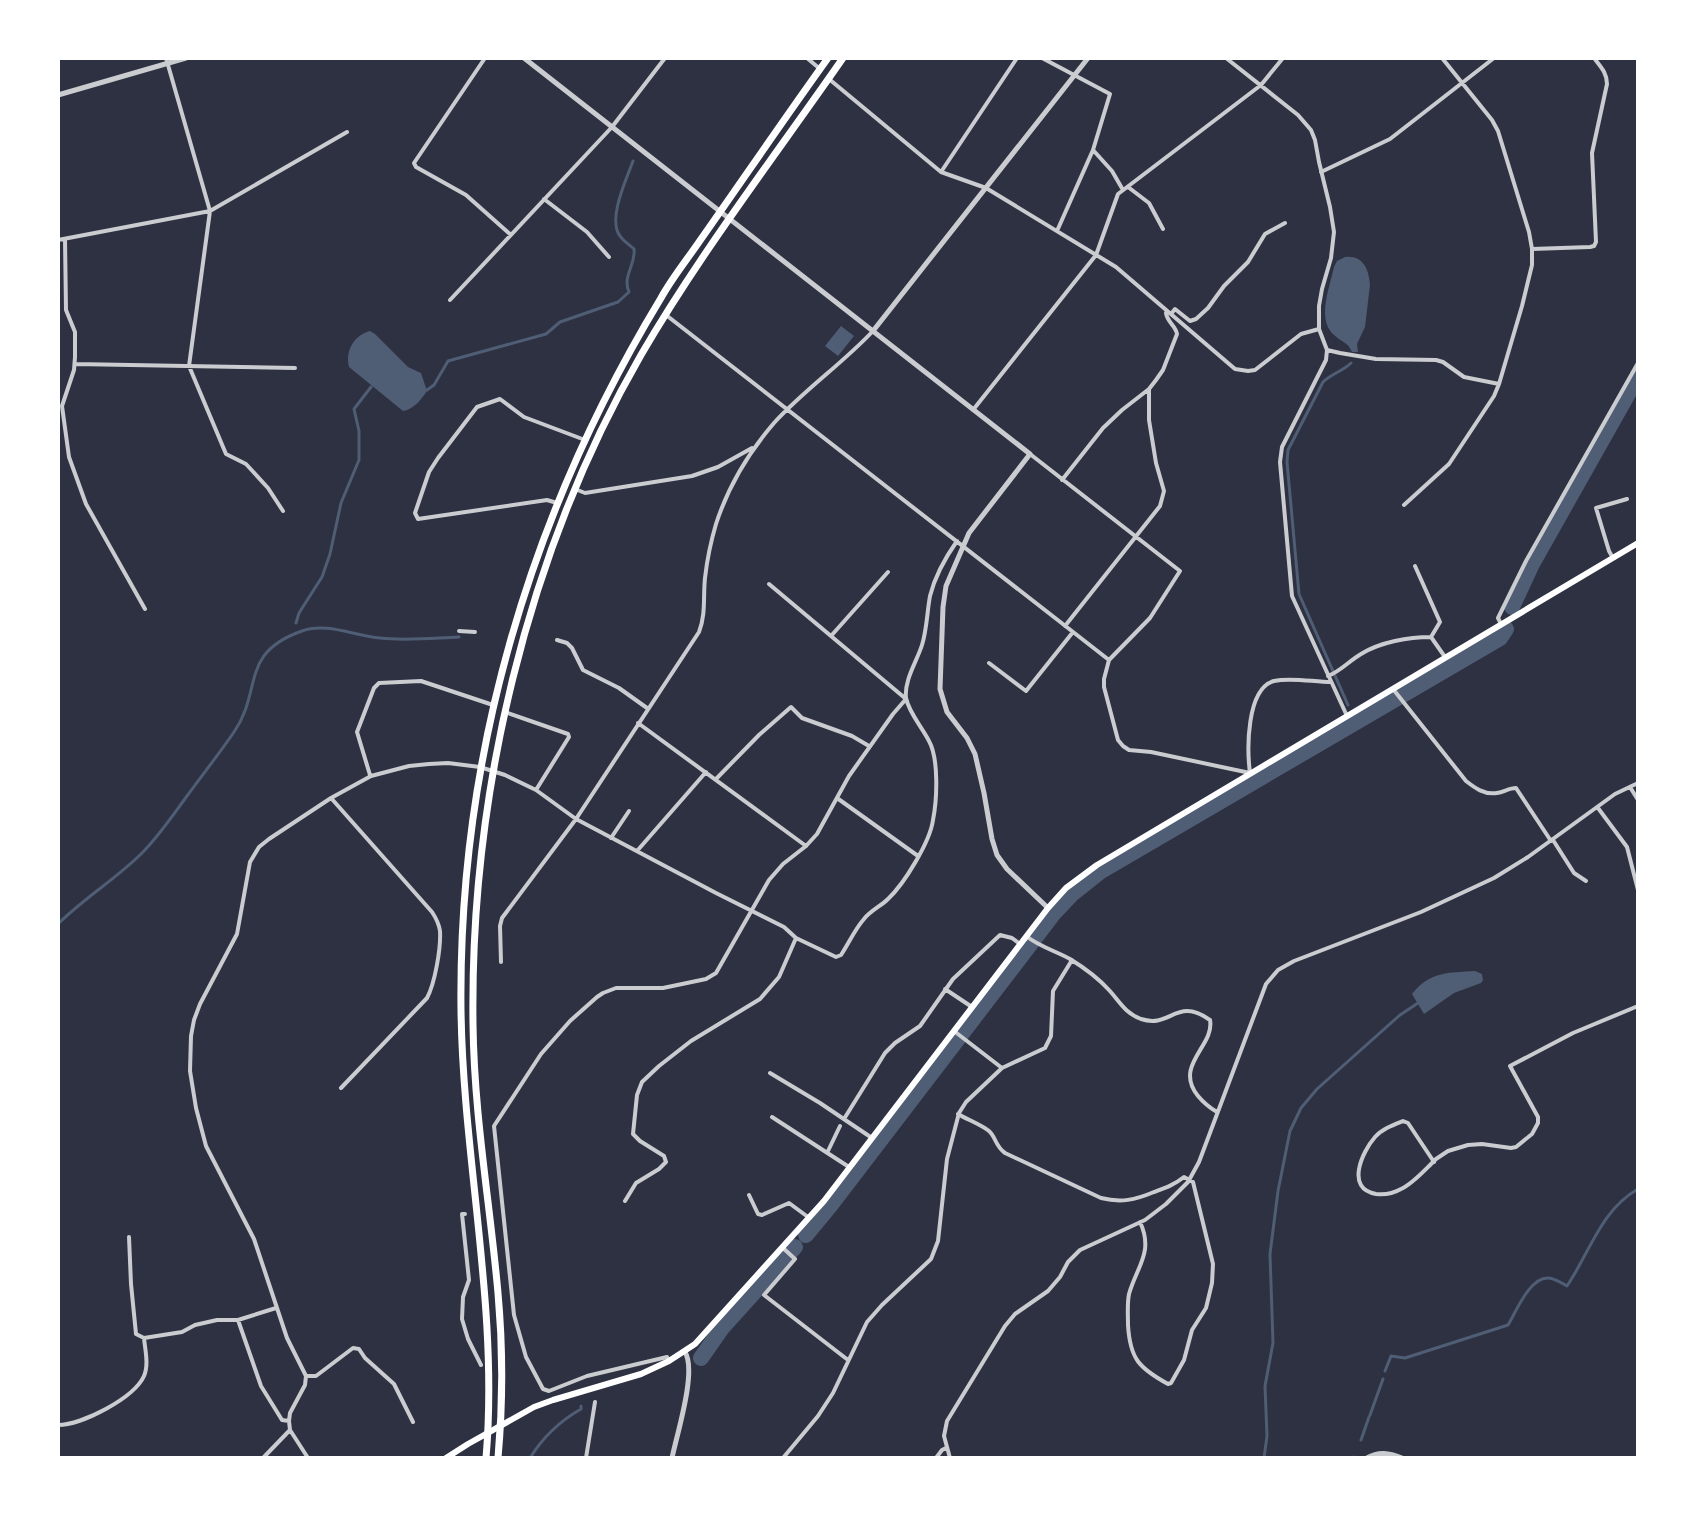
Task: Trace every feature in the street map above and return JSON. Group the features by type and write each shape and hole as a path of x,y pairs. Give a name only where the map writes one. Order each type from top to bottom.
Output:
{"main road":[{"path":"486,1458 489,1361 461,1011 465,890 471,829 493,705 525,592 557,503 585,440 643,327 674,276 828,58"},
{"path":"498,1458 501,1345 478,1111 473,1009 478,887 493,771 505,712 536,593 575,489 620,393 665,314 843,58"},
{"path":"446,1458 544,1403 641,1374 685,1352 704,1336 788,1252 849,1167 958,1034 972,1007 1020,944 1030,939 1048,908 1088,870 1347,716 1395,691 1638,543"}],"street":[{"path":"58,95 186,58"},
{"path":"485,58 414,163 466,195 511,235"},
{"path":"524,58 1180,571 1150,618 1109,660 1104,687 1118,740 1123,746 1129,750 1250,773 1250,727 1256,699 1264,687 1277,680 1331,682"},
{"path":"450,300 612,127 665,58"},
{"path":"807,58 820,69"},
{"path":"941,172 1017,58"},
{"path":"1042,58 1110,94 1093,150 1057,231"},
{"path":"501,962 502,918 576,819 699,632 705,610 705,575 715,526 755,446 788,409 849,357 873,331 1088,58"},
{"path":"1226,58 1298,115 1311,130 1330,207 1334,232 1331,258 1320,297 1319,329 1327,350 1322,369 1282,447 1280,462 1292,596 1333,674"},
{"path":"973,410 1096,255 1118,194 1261,85 1283,58"},
{"path":"1404,505 1449,464 1494,396 1532,265 1529,232 1498,131 1442,58"},
{"path":"1321,172 1390,139 1494,58"},
{"path":"1532,249 1590,247 1596,242 1592,153 1607,77 1594,58"},
{"path":"167,61 210,211 189,366 226,454 246,464 268,488 283,511"},
{"path":"829,79 941,172 986,188 1116,267 1224,361 1241,371 1255,370 1301,334 1319,329"},
{"path":"58,240 210,211 347,132"},
{"path":"1093,150 1126,189 1149,203 1163,229"},
{"path":"544,199 587,232 609,257"},
{"path":"1168,312 1175,309 1190,321 1196,319 1248,262 1265,234 1285,223"},
{"path":"65,239 66,310 75,332 75,364 62,406 69,457 86,504 145,609"},
{"path":"1062,480 1103,428 1149,389 1163,370 1177,330 1169,321 1168,312"},
{"path":"665,314 1109,660"},
{"path":"1327,350 1376,359 1436,360 1464,377 1499,384"},
{"path":"1502,625 1498,618 1526,561 1638,363"},
{"path":"75,364 295,368"},
{"path":"1065,626 1160,506 1164,491 1149,420 1149,389"},
{"path":"557,503 547,500 418,519 415,513 429,472 477,407 500,399 524,417 585,440"},
{"path":"575,489 585,493 692,476 718,467 755,446"},
{"path":"669,1361 667,1357 587,1376 549,1391 543,1389 521,1343 514,1315 494,1126 548,1045 597,997 609,990 663,988 712,977 720,968 769,880 817,834 849,776 906,699 940,568 1030,454"},
{"path":"1613,558 1596,508 1627,499"},
{"path":"960,544 943,600 941,697 947,712 975,754 997,855 1007,869 1048,908"},
{"path":"1415,566 1440,622 1431,637"},
{"path":"831,636 888,572"},
{"path":"308,1458 290,1430 289,1421 306,1376 287,1338 254,1239 214,1164 200,1127 190,1071 191,1036 200,1004 237,934 248,870 254,854 269,839 371,776 429,764 480,767 536,790 576,819 784,927 796,938 836,957 841,955 865,917 891,896 925,844 933,821 934,756 929,740 906,699 769,584"},
{"path":"459,631 475,632"},
{"path":"989,663 1026,691 1073,632"},
{"path":"1347,716 1331,682 1333,674 1367,650 1404,640 1431,637"},
{"path":"1431,637 1446,658"},
{"path":"557,640 572,648 583,670 619,688 648,709"},
{"path":"371,776 357,732 374,688 379,683 427,682 493,705"},
{"path":"1395,691 1466,781 1485,793 1493,794 1512,787 1519,791 1574,873 1586,881"},
{"path":"716,779 791,707 802,718 842,732 869,746"},
{"path":"505,712 568,734 536,790"},
{"path":"638,723 806,846"},
{"path":"637,851 706,772"},
{"path":"950,1458 944,1436 947,1421 1010,1320 1048,1291 1080,1250 1140,1222 1166,1204 1190,1179 1266,984 1278,970 1458,896 1528,857 1615,794 1638,783"},
{"path":"1630,787 1638,800"},
{"path":"331,798 432,912 440,932 433,983 427,998 341,1088"},
{"path":"837,798 918,856"},
{"path":"1598,808 1627,847 1638,890"},
{"path":"611,838 629,811"},
{"path":"844,1119 885,1053 920,1026 953,979 1000,935 1020,944"},
{"path":"625,1201 636,1183 666,1162 664,1156 633,1134 637,1095 642,1082 691,1041 770,990 783,971 796,938"},
{"path":"1030,939 1072,960 1107,989 1124,1010 1138,1018 1160,1021 1175,1012 1186,1010 1207,1017 1211,1029 1193,1062 1190,1075 1196,1094 1217,1112"},
{"path":"783,1458 826,1404 871,1316 928,1264 935,1253 947,1159 958,1114 966,1102 1002,1068 1040,1052 1049,1043 1053,991 1072,960"},
{"path":"945,989 972,1007"},
{"path":"1434,1162 1408,1123 1403,1121 1376,1136 1360,1166 1358,1178 1369,1192 1395,1192 1408,1185 1448,1151 1461,1146 1482,1144 1511,1148 1522,1144 1536,1129 1538,1117 1510,1066 1573,1033 1638,1006"},
{"path":"958,1034 1002,1068"},
{"path":"770,1073 872,1138"},
{"path":"958,1114 989,1131 996,1145 1005,1153 1111,1201 1132,1201 1168,1188 1184,1177 1193,1182 1213,1264 1212,1283 1206,1308 1192,1330 1184,1360 1168,1384 1140,1365 1130,1344 1128,1299 1144,1258 1146,1244 1140,1222"},
{"path":"772,1117 849,1167"},
{"path":"828,1151 840,1126"},
{"path":"749,1195 758,1214 789,1203 810,1219"},
{"path":"465,1214 462,1214 469,1280 463,1297 462,1319 481,1365"},
{"path":"129,1237 136,1334 144,1338 182,1332 195,1325 217,1320 238,1320 276,1308"},
{"path":"788,1252 795,1259 764,1295 848,1360"},
{"path":"496,1278 511,1277"},
{"path":"469,1280 483,1279"},
{"path":"238,1320 261,1386 282,1420 289,1421"},
{"path":"58,1425 75,1423 115,1405 141,1380 146,1367 144,1338"},
{"path":"306,1376 316,1376 353,1348 359,1349 394,1384 413,1422"},
{"path":"672,1458 690,1373 689,1358 685,1352"},
{"path":"586,1458 595,1402"},
{"path":"263,1458 290,1430"},
{"path":"936,1458 946,1448"},
{"path":"1367,1458 1383,1453 1402,1458"}],"water":[{"path":"1345,257 1361,261 1370,285 1365,327 1357,344 1358,352 1352,352 1334,335 1326,321 1326,302 1334,267 1337,261"},
{"path":"841,326 854,336 838,356 825,346"},
{"path":"370,331 408,367 421,373 427,391 410,409 403,411 349,367 348,355 352,344"},
{"path":"1475,971 1482,974 1481,983 1454,993 1424,1014 1412,994 1433,977"}],"waterway":[{"path":"427,390 434,385 448,361 546,334 560,322 618,302 629,292 627,281 634,249 620,236 616,220 619,198 633,161"},
{"path":"1348,705 1299,594 1287,462 1288,450 1323,382 1351,363"},
{"path":"1512,607 1532,564 1638,376"},
{"path":"296,623 322,577 330,554 341,503 359,460 359,431 354,409 371,387"},
{"path":"58,924 132,862 160,833 234,732 243,717 260,662 282,640 302,631 321,628 390,639 459,637"},
{"path":"806,1235 1054,913 1072,894 1101,871 1500,638 1506,629"},
{"path":"1264,1458 1267,1436 1265,1386 1273,1343 1270,1254 1290,1131 1301,1108 1317,1089 1400,1015 1418,1003"},
{"path":"1385,1371 1391,1356 1405,1358 1508,1325 1524,1296 1542,1279 1549,1278 1567,1286 1605,1220 1638,1189"},
{"path":"701,1358 722,1328 795,1247"},
{"path":"1370,1415 1383,1379"},
{"path":"530,1458 546,1436 581,1406"},
{"path":"1361,1440 1369,1417"}]}
